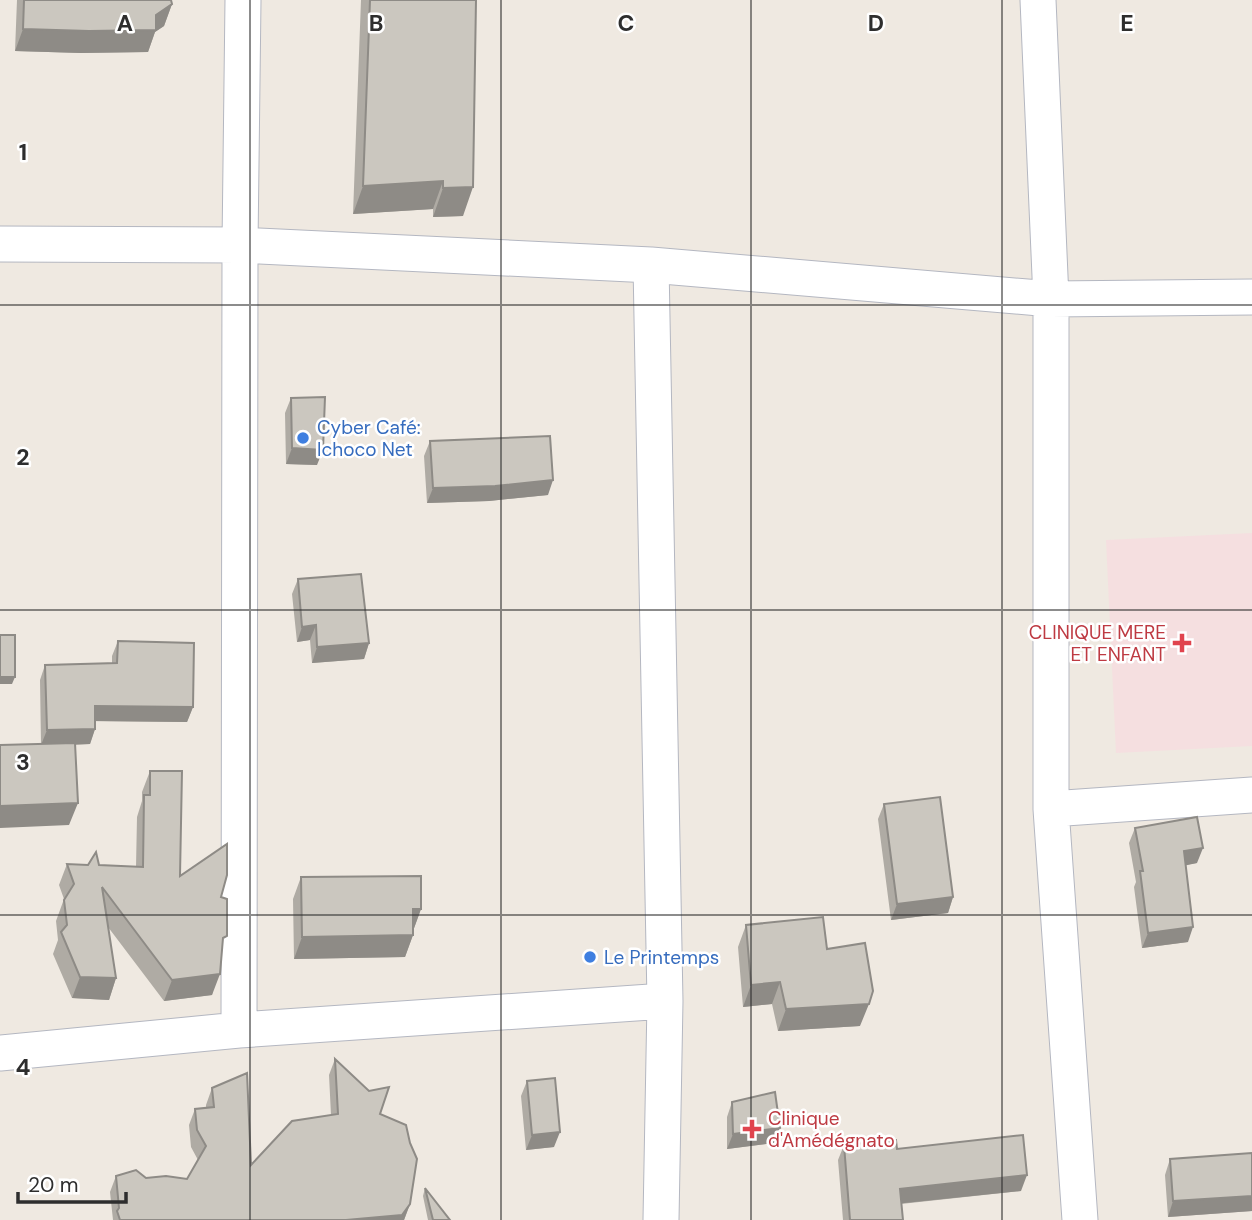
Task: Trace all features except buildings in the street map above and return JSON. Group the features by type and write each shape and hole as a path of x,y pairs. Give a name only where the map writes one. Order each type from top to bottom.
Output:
{"street":[{"path":"239,1030 243,0"},
{"path":"1038,0 1051,299 1051,809 1080,1220"},
{"path":"0,244 240,245 651,265 1051,299 1252,297"},
{"path":"651,265 665,1001 661,1220"},
{"path":"1051,809 1252,795"},
{"path":"0,1053 239,1030 665,1001"}],"shaded area":[{"name":"CLINIQUE MERE ET ENFANT","path":"1252,533 1252,746 1116,753 1106,540"}],"place":[{"name":"Cyber Café: Ichoco Net","path":"303,438"},
{"name":"CLINIQUE MERE ET ENFANT","path":"1182,643"},
{"name":"Le Printemps","path":"590,957"},
{"name":"Clinique d'Amédégnato","path":"752,1129"}]}
